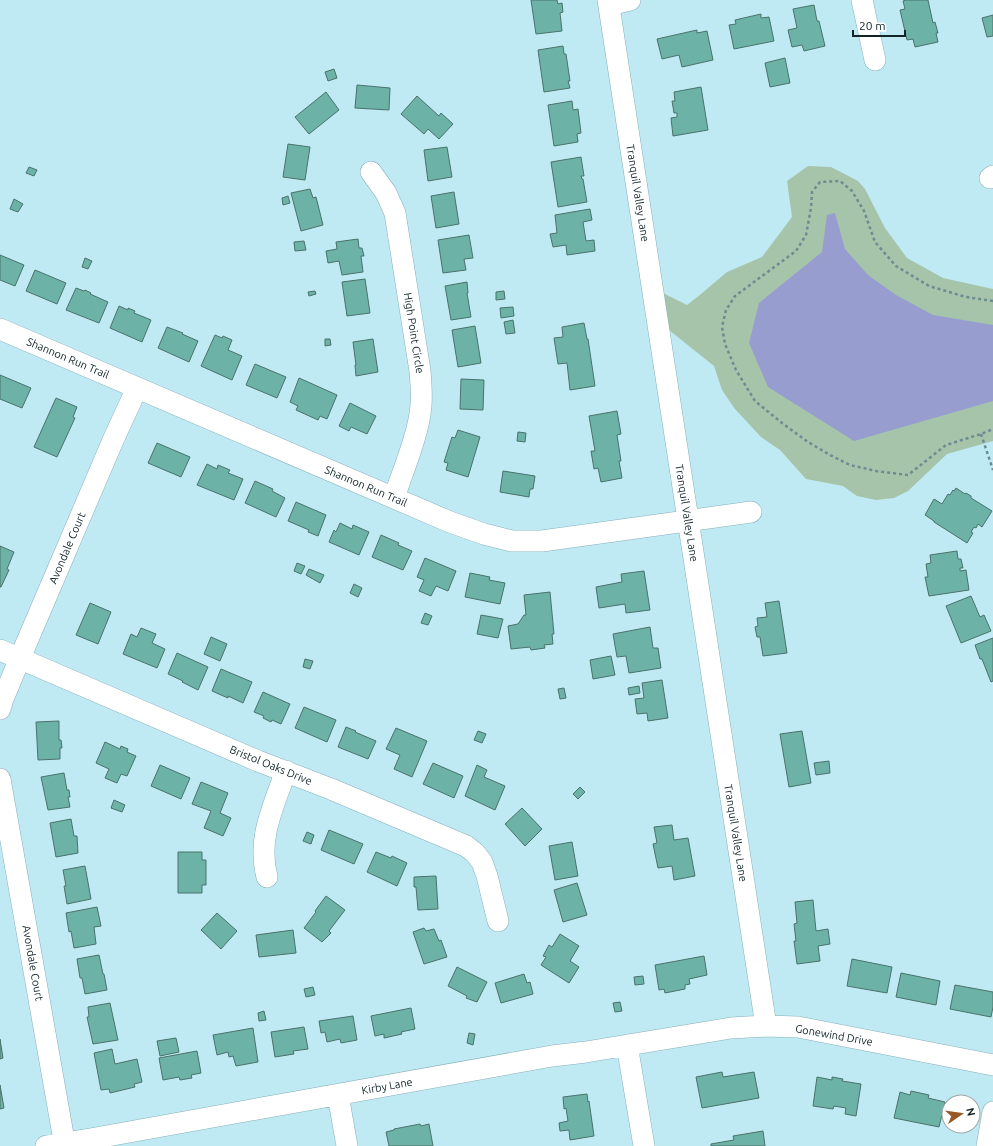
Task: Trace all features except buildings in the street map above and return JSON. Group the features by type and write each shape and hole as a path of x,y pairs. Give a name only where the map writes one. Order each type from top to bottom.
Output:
{"street":[{"path":"608,2 630,0"},
{"path":"862,0 875,60"},
{"name":"Tranquil Valley Lane","path":"608,2 766,1026"},
{"name":"High Point Circle","path":"371,172 386,193 395,213 422,389 420,418 394,498"},
{"name":"Shannon Run Trail","path":"0,329 450,522 484,534 512,541 542,541 751,512"},
{"name":"Avondale Court","path":"0,709 20,658 114,438 137,388"},
{"name":"Bristol Oaks Drive","path":"0,650 258,761 331,788 466,846 475,853 482,862 498,921"},
{"path":"267,877 263,856 263,844 266,829 286,771"},
{"name":"Avondale Court","path":"0,779 58,1145"},
{"name":"Gonewind Drive","path":"627,1045 731,1028 766,1026 798,1027 993,1065"},
{"path":"627,1045 644,1146"},
{"name":"Kirby Lane","path":"58,1145 552,1056 627,1045"},
{"path":"338,1095 347,1146"},
{"path":"987,1146 993,1112"}],"path":[{"path":"993,301 966,297 929,286 896,266 875,242 864,210 852,191 840,181 820,182 812,192 811,208 806,235 796,251 735,296 726,310 722,327 725,344 736,370 755,401 808,442 850,465 876,471 908,475 946,445 981,434 993,428"},
{"path":"981,434 993,470"}],"green space":[{"path":"808,166 831,167 858,181 865,189 885,228 907,258 943,278 993,289 993,441 947,454 908,491 894,498 876,500 857,496 843,486 806,479 780,450 761,437 735,409 722,390 714,366 669,330 663,293 687,305 727,272 762,257 792,217 787,181"}],"water":[{"path":"835,213 845,249 868,275 896,295 933,315 993,325 993,401 854,441 768,387 749,343 759,303 822,252 827,215"}]}
